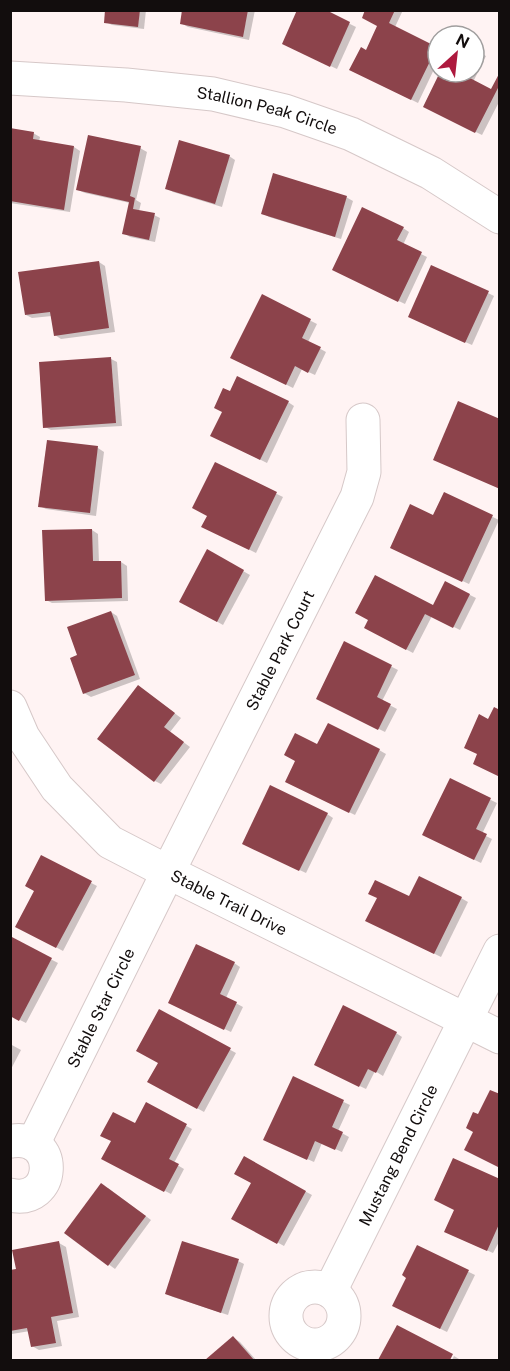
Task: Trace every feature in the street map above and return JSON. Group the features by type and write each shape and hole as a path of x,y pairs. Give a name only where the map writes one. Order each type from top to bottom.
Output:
{"street":[{"name":"Stallion Peak Circle","path":"10,78 126,85 213,94 285,111 351,134 381,148 431,173 500,217"},
{"name":"Stable Park Court","path":"168,872 357,497 364,472 363,420"},
{"name":"Stable Trail Drive","path":"10,707 23,737 57,788 110,842 500,1037"},
{"name":"Stable Star Circle","path":"10,1195 30,1194 44,1183 47,1174 45,1157 40,1149 22,1143 168,872"},
{"name":"Mustang Bend Circle","path":"330,1290 500,951"}],"building":[{"path":"105,10 140,10 138,27 104,23"},
{"path":"182,10 248,10 243,37 180,24"},
{"path":"297,10 326,10 350,22 330,67 282,44"},
{"path":"365,10 395,10 389,23 426,42 426,69 411,100 349,70 361,47 366,50 377,26 362,18"},
{"path":"500,72 500,84 475,133 423,107 434,84 481,84 491,89"},
{"path":"10,128 34,132 33,139 74,146 64,210 10,201"},
{"path":"88,135 141,146 130,196 135,198 133,209 155,213 149,240 122,234 129,202 76,190"},
{"path":"179,140 230,155 215,204 165,189"},
{"path":"273,173 347,196 335,237 261,214"},
{"path":"362,207 404,227 397,240 422,252 398,302 332,270"},
{"path":"99,261 109,328 54,336 50,312 25,315 18,272"},
{"path":"431,265 489,291 465,343 408,317"},
{"path":"262,294 311,319 302,338 321,347 308,373 295,366 286,385 230,358"},
{"path":"111,357 116,423 43,428 39,362"},
{"path":"237,376 289,401 260,460 210,436 222,412 214,408 223,388 230,391"},
{"path":"458,401 500,419 500,489 433,460"},
{"path":"47,440 98,446 90,513 38,507"},
{"path":"215,462 277,492 249,550 201,527 207,516 192,508"},
{"path":"444,492 493,515 462,582 390,548 410,504 433,515"},
{"path":"92,529 93,561 121,561 122,598 45,601 42,530"},
{"path":"207,549 244,570 217,622 179,602"},
{"path":"375,575 433,605 445,581 470,594 453,628 425,614 406,650 364,628 368,620 355,613"},
{"path":"111,611 135,675 83,694 70,658 77,655 67,627"},
{"path":"344,641 392,665 377,697 391,704 378,730 316,699"},
{"path":"138,685 175,713 164,727 184,742 154,782 97,739"},
{"path":"494,707 500,710 500,777 473,764 477,754 464,748 479,714 488,719"},
{"path":"328,723 380,749 349,813 285,782 295,761 284,755 295,733 317,744"},
{"path":"450,778 491,798 476,829 487,834 474,860 422,835"},
{"path":"270,785 328,813 299,871 242,844"},
{"path":"41,855 92,881 56,948 15,927 34,891 25,886"},
{"path":"419,876 462,897 434,954 365,921 377,898 368,894 375,880 409,896"},
{"path":"10,936 52,958 19,1021 10,1016"},
{"path":"196,944 235,962 220,994 237,1002 224,1030 168,1003"},
{"path":"343,1005 397,1032 376,1073 368,1069 359,1087 314,1065"},
{"path":"159,1009 231,1048 197,1109 147,1082 158,1063 136,1051"},
{"path":"293,1076 344,1100 332,1127 343,1132 335,1150 315,1141 307,1160 263,1140"},
{"path":"490,1090 500,1094 500,1168 464,1150 473,1132 466,1128 473,1112 478,1114"},
{"path":"146,1102 187,1124 169,1159 179,1164 164,1192 101,1159 111,1141 100,1136 113,1112 135,1123"},
{"path":"244,1156 306,1191 277,1244 231,1219 251,1183 234,1174"},
{"path":"453,1158 500,1179 500,1222 487,1251 444,1232 454,1210 434,1200"},
{"path":"101,1183 146,1216 108,1266 64,1233"},
{"path":"59,1241 73,1313 51,1317 56,1343 31,1347 27,1328 10,1331 10,1270 16,1269 12,1250"},
{"path":"182,1241 239,1259 221,1313 165,1294"},
{"path":"417,1245 469,1270 440,1329 392,1306 406,1278 402,1275"},
{"path":"397,1325 453,1354 450,1360 378,1360"},
{"path":"233,1336 254,1360 205,1360"}]}
